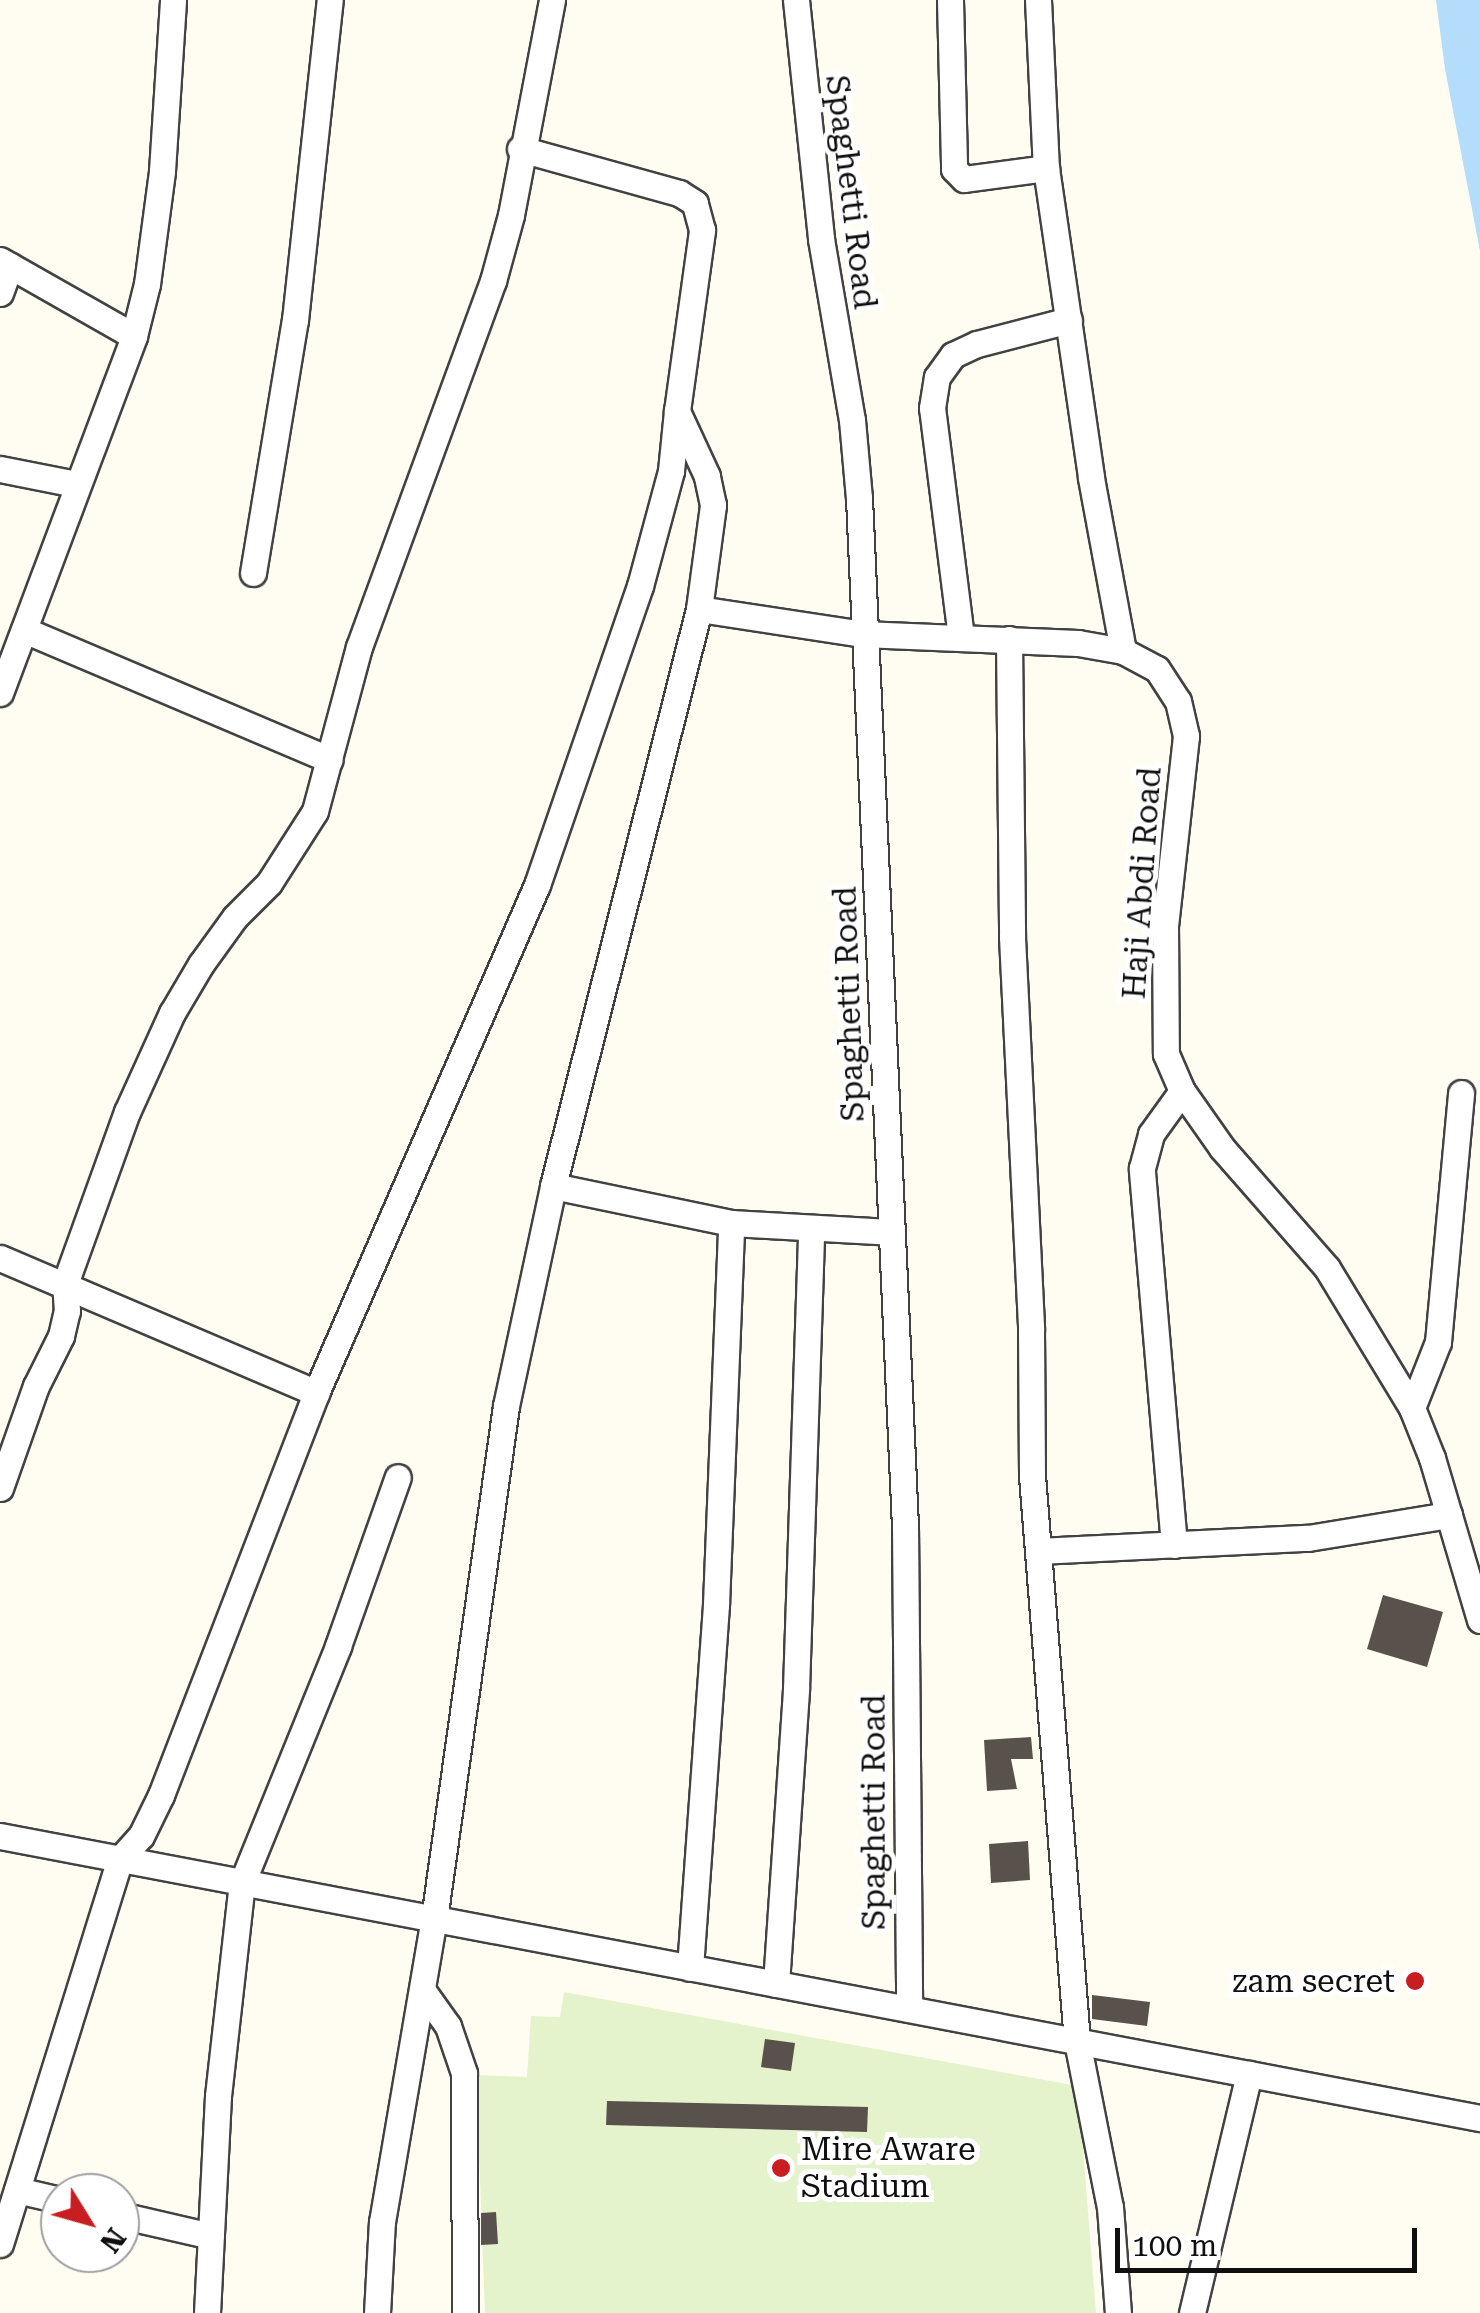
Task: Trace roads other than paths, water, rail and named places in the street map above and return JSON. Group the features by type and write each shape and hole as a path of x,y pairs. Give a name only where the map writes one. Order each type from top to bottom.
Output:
{"street":[{"path":"0,693 134,336 147,284 162,172 173,0"},
{"path":"253,573 295,320 330,0"},
{"path":"0,1488 36,1386 60,1336 67,1311 65,1284 127,1112 172,1013 236,917 289,854 315,810 359,646 493,282 511,215 520,149 546,49 552,0"},
{"name":"Spaghetti Road","path":"796,0 821,239 852,420 862,634 873,763 905,1526 908,2009"},
{"path":"950,0 954,168 964,179 1046,168"},
{"path":"1038,0 1046,168 1091,478 1123,651"},
{"path":"0,2244 120,1859 141,1836 162,1795 316,1393 537,885 640,586 671,471 702,230 694,203 679,193 520,149"},
{"path":"0,293 5,263 134,336"},
{"path":"961,637 932,408 936,377 954,355 976,344 1070,320"},
{"path":"377,2313 382,2222 434,1919 506,1406 553,1186 700,609 712,497 677,411"},
{"path":"0,469 76,484"},
{"name":"Haji Abdi Road","path":"700,609 862,634 1009,639 1123,651 1157,669 1178,701 1186,736 1165,925 1166,1054 1182,1091 1222,1148 1327,1268 1412,1408 1480,1620"},
{"path":"24,630 330,760"},
{"path":"1009,639 1012,936 1038,1551 1077,2041 1110,2206 1118,2313"},
{"path":"1174,1545 1142,1168 1151,1134 1182,1091"},
{"path":"1412,1408 1438,1342 1461,1093"},
{"path":"553,1186 731,1224 890,1232"},
{"path":"690,1968 716,1604 725,1286 731,1224"},
{"path":"776,1984 796,1690 811,1228"},
{"path":"0,1258 316,1393"},
{"path":"207,2313 218,2096 242,1882 338,1646 398,1477"},
{"path":"1038,1551 1308,1538 1449,1516"},
{"path":"0,1837 1480,2118"},
{"path":"423,1991 448,2026 464,2073 465,2313"},
{"path":"1192,2313 1250,2074"},
{"path":"16,2190 40,2195"},
{"path":"140,2220 211,2236"}],"water":[{"path":"1436,0 1480,0 1480,251 1445,69"}],"place":[{"name":"zam secret","path":"1415,1981"},
{"name":"Mire Aware Stadium","path":"781,2168"}]}
